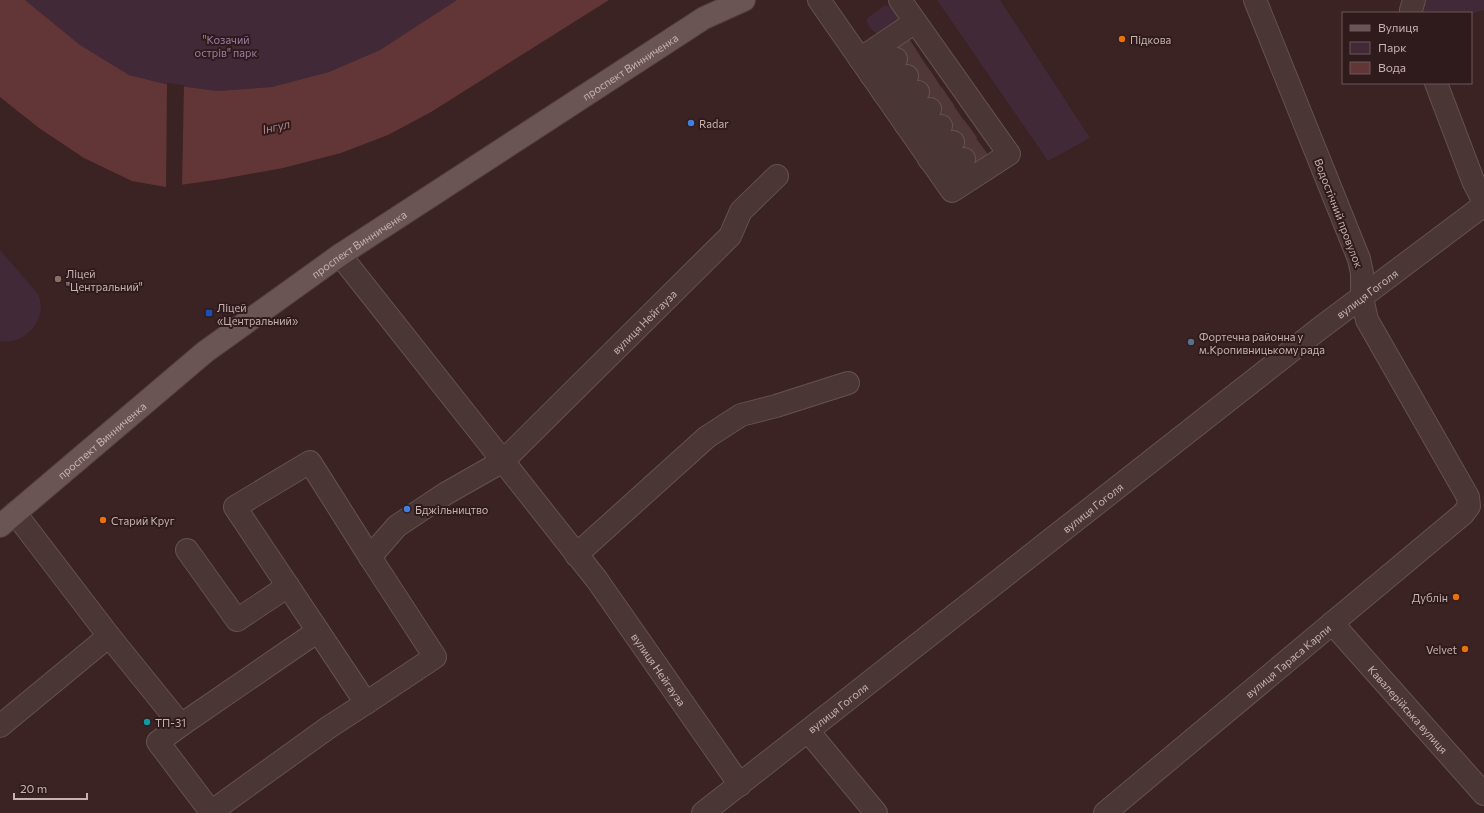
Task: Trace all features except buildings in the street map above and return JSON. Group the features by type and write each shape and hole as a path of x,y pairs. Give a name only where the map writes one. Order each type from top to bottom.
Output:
{"main road":[{"name":"проспект Винниченка","path":"8,520 205,352 340,255 704,18 744,0"}],"street":[{"path":"819,0 952,191 1008,154 953,87 900,0"},
{"name":"Водостічний провулок","path":"1255,0 1360,260 1362,273 1362,298 1367,320 1468,496 1469,506"},
{"path":"1412,12 1414,0"},
{"path":"1436,84 1474,183 1484,204"},
{"path":"900,117 953,87"},
{"path":"900,117 930,109"},
{"path":"900,117 930,109"},
{"path":"900,117 930,109"},
{"path":"900,117 930,109"},
{"name":"вулиця Нейгауза","path":"503,460 730,236 741,211 777,176"},
{"name":"вулиця Гоголя","path":"703,813 1319,330 1484,204"},
{"name":"вулиця Нейгауза","path":"340,255 597,580 740,785"},
{"path":"576,555 707,437 741,415 776,406 848,383"},
{"path":"370,557 397,526 445,494 503,460"},
{"path":"318,631 158,742 211,812 329,727 366,703 435,658 310,462 235,507 288,586 318,631 366,703"},
{"name":"вулиця Тараса Карпи","path":"1105,813 1463,514 1469,506"},
{"path":"8,520 109,636 181,725"},
{"path":"187,550 237,620 288,586"},
{"name":"Кавалерійська вулиця","path":"1332,623 1484,794"},
{"path":"0,726 109,636"},
{"path":"808,731 876,813"}],"green space":[{"name":"\"Козачий острів\" парк","path":"25,0 457,0 380,50 329,72 272,87 217,91 165,84 129,75 80,45"},
{"path":"937,0 1000,0 1090,138 1048,161"},
{"path":"1426,0 1484,0 1484,10 1472,14 1472,12 1425,12 1423,8"},
{"path":"885,5 895,12 898,23 878,35 870,28 866,19"},
{"path":"0,250 38,294 41,303 37,321 32,328 26,335 9,341 0,341"}],"water":[{"name":"Інгул","path":"0,0 25,0 80,45 129,75 165,84 217,91 272,87 329,72 380,50 457,0 609,0 431,112 388,135 341,153 283,168 166,187 132,181 84,158 39,128 0,97"}],"pier":[{"path":"167,83 184,85 182,187 166,189"}],"tunnel":[{"path":"896,59 916,46"},
{"path":"907,76 927,62"},
{"path":"918,92 938,79"},
{"path":"930,109 950,95"},
{"path":"941,126 961,112"},
{"path":"953,142 972,128"},
{"path":"964,159 983,145"}],"place":[{"name":"Підкова","path":"1122,39"},
{"name":"Radar","path":"691,123"},
{"name":"Ліцей \"Центральний\"","path":"58,279"},
{"name":"Ліцей «Центральний»","path":"209,313"},
{"name":"Фортечна районна у м.Кропивницькому рада","path":"1191,342"},
{"name":"Бджільництво","path":"407,509"},
{"name":"Старий Круг","path":"103,520"},
{"name":"Дублін","path":"1456,597"},
{"name":"Velvet","path":"1465,649"},
{"name":"ТП-31","path":"147,722"}]}
